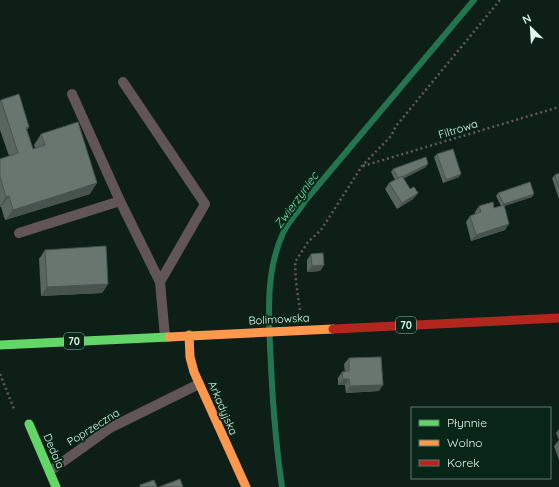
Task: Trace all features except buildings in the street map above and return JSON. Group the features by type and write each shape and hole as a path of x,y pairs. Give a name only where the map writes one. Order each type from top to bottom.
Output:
{"main road":[{"name":"Bolimowska","path":"0,345 559,318"},
{"name":"Arkadyjska","path":"189,335 190,356 199,384 246,487"},
{"name":"Dedala","path":"29,424 56,487"}],"lane":[{"path":"123,82 205,204 160,282"},
{"path":"72,94 120,201 160,282 165,337"},
{"path":"19,233 120,201"},
{"name":"Poprzeczna","path":"50,472 90,441 130,418 199,384"}],"path":[{"path":"300,314 296,282 296,262 308,242 321,230 362,166 391,136 396,126 446,63 500,0"},
{"name":"Filtrowa","path":"362,166 559,107"},
{"path":"0,374 16,414 29,424"}],"waterway":[{"name":"Zwierzyniec","path":"282,487 274,411 270,349 269,297 273,263 284,231 305,201 474,0"}],"traffic: fast":[{"path":"0,345 169,337"},
{"path":"29,424 56,487"}],"traffic: slow":[{"path":"169,337 333,329"},
{"path":"189,335 190,357 194,372 246,487"}],"traffic: jam":[{"path":"333,329 559,318"}]}
